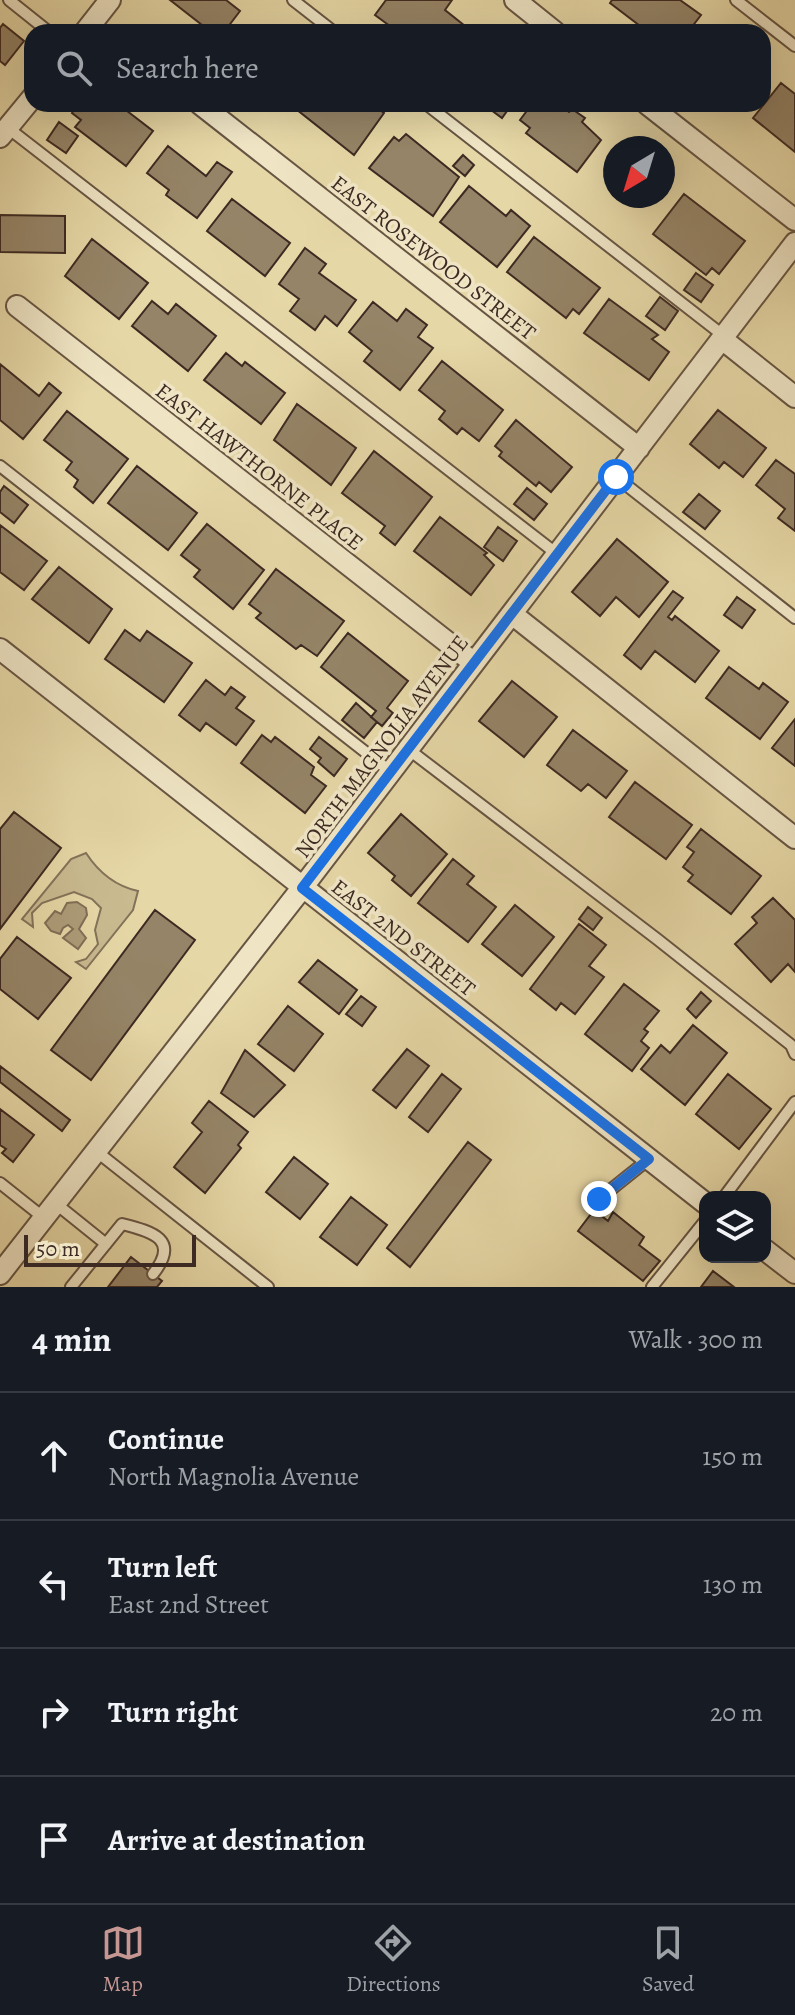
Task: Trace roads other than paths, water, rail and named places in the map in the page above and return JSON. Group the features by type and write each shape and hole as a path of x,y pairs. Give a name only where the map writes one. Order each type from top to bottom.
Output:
{"street":[{"path":"98,24 110,0"},
{"path":"515,0 545,24"},
{"path":"4,132 24,108"},
{"name":"EAST ROSEWOOD STREET","path":"210,112 639,448"},
{"path":"657,112 795,220"},
{"name":"NORTH MAGNOLIA AVENUE","path":"0,1274 302,888 795,243"},
{"name":"EAST HAWTHORNE PLACE","path":"17,306 474,663"},
{"path":"723,338 795,397"},
{"path":"512,614 795,838"},
{"name":"EAST 2ND STREET","path":"0,649 699,1198"},
{"path":"771,1255 795,1273"}],"lane":[{"path":"9,0 39,24"},
{"path":"293,0 324,24"},
{"path":"736,0 767,24"},
{"path":"771,27 795,46"},
{"path":"436,112 723,338"},
{"path":"4,132 557,554"},
{"path":"0,466 391,772"},
{"path":"616,477 795,618"},
{"path":"408,749 657,939 791,1045 795,1054"},
{"path":"728,1191 795,1102"},
{"path":"96,1151 268,1287"},
{"path":"599,1199 649,1159"},
{"path":"0,1183 106,1244"},
{"path":"71,1287 122,1224 144,1229 159,1237 165,1247 164,1260 153,1274"},
{"path":"652,1287 699,1228"}]}
